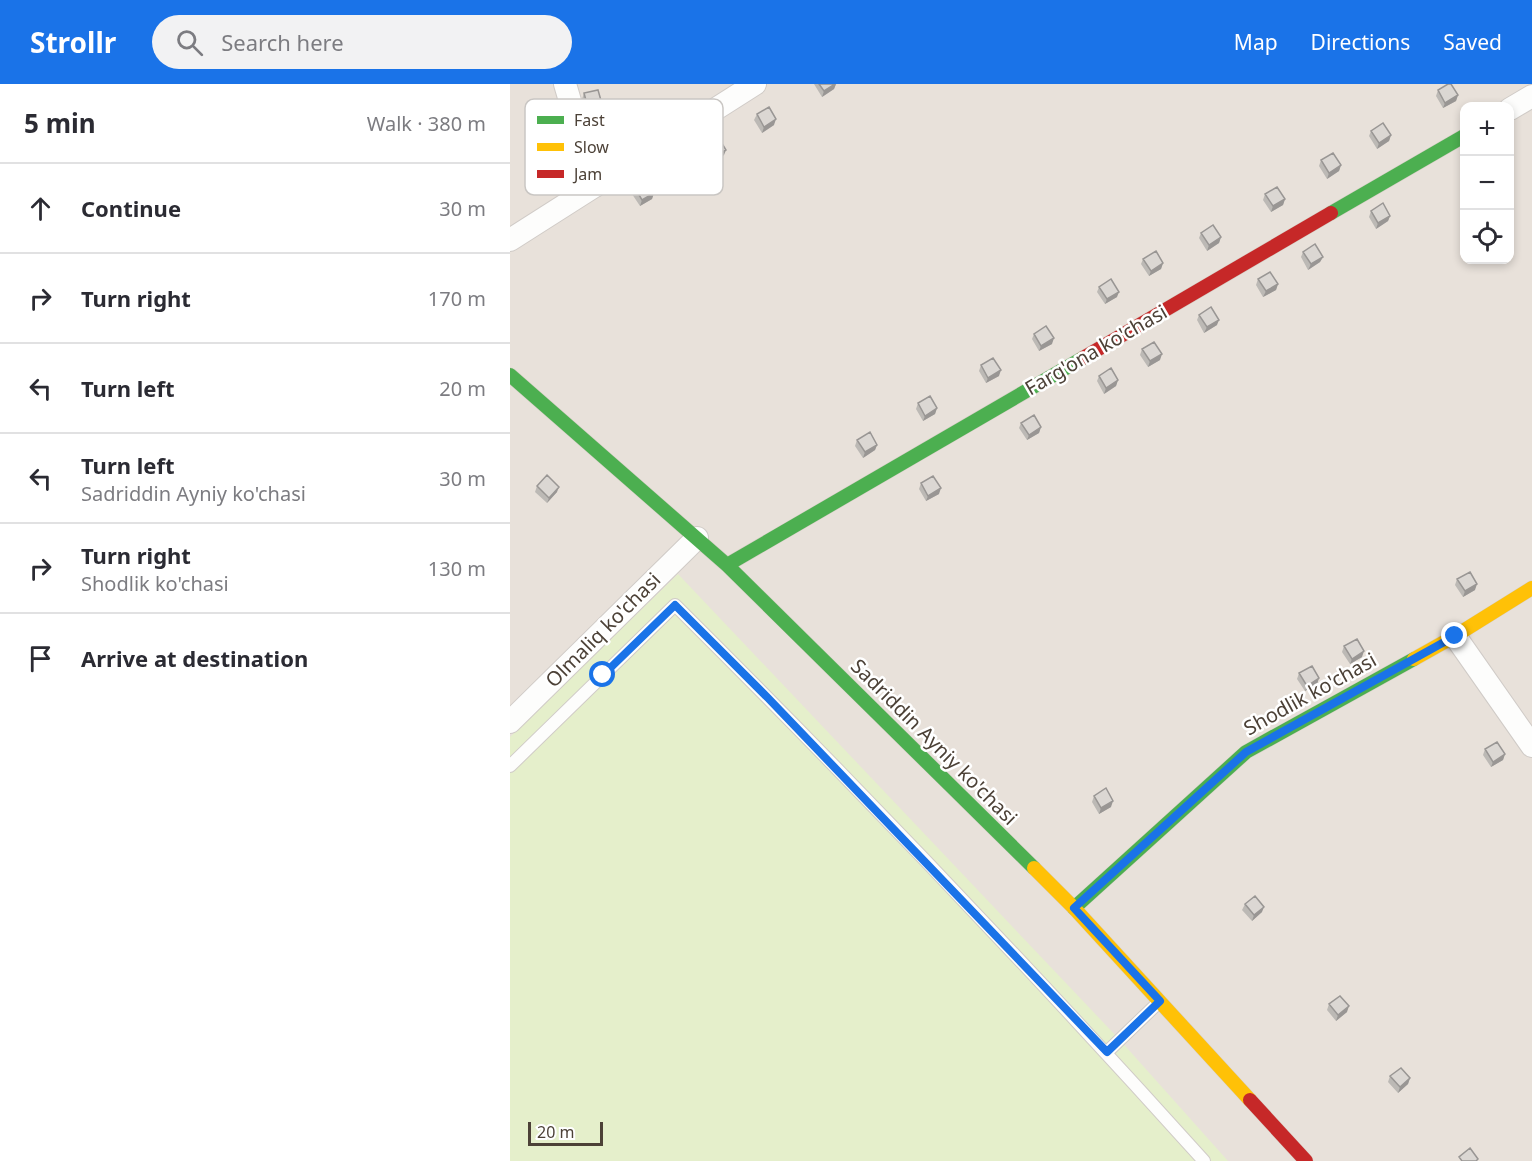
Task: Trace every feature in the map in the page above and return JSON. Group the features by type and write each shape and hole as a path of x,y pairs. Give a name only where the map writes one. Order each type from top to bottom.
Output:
{"street":[{"path":"565,84 569,99"},
{"path":"723,104 755,84"},
{"path":"1514,106 1532,96"},
{"name":"Farg'ona ko'chasi","path":"727,565 1460,138"},
{"path":"510,240 581,195"},
{"name":"Sadriddin Ayniy ko'chasi","path":"510,375 727,565 1074,908 1306,1161"},
{"name":"Olmaliq ko'chasi","path":"510,722 697,538"},
{"name":"Shodlik ko'chasi","path":"1074,908 1246,752 1455,636 1532,588"},
{"path":"1455,636 1532,746"}],"lane":[{"path":"510,766 675,605 768,698 1107,1052 1204,1161"},
{"path":"1107,1052 1160,1001"}],"shaded area":[{"path":"510,84 1532,84 1532,1161 510,1161"}],"green space":[{"path":"678,574 1119,1039 1228,1161 510,1161 510,737"}],"building":[{"path":"819,84 835,84 824,91"},
{"path":"1451,84 1458,95 1445,103 1438,90"},
{"path":"598,90 601,99 586,99 584,93"},
{"path":"769,107 776,119 764,127 757,114"},
{"path":"1383,123 1391,135 1379,143 1371,131"},
{"path":"1333,153 1341,165 1329,173 1321,160"},
{"path":"1277,187 1285,199 1273,206 1265,194"},
{"path":"639,195 651,195 642,200"},
{"path":"1383,203 1390,216 1378,223 1371,211"},
{"path":"1213,225 1221,237 1209,245 1201,233"},
{"path":"1315,244 1323,257 1311,264 1303,252"},
{"path":"1156,251 1163,263 1151,271 1143,259"},
{"path":"1270,272 1278,284 1266,291 1258,279"},
{"path":"1111,279 1119,292 1107,299 1099,287"},
{"path":"1211,307 1219,320 1207,327 1199,315"},
{"path":"1046,326 1054,338 1041,346 1034,334"},
{"path":"1154,342 1162,354 1150,361 1142,349"},
{"path":"993,358 1001,370 988,378 981,365"},
{"path":"1111,368 1118,380 1106,388 1099,376"},
{"path":"930,396 937,408 925,416 918,403"},
{"path":"1034,415 1041,427 1029,435 1021,423"},
{"path":"870,432 877,445 865,452 857,440"},
{"path":"547,475 559,487 549,498 537,486"},
{"path":"933,476 941,488 928,496 921,483"},
{"path":"1470,572 1477,584 1465,591 1457,579"},
{"path":"1357,639 1364,651 1352,659 1344,646"},
{"path":"1312,666 1319,678 1307,686 1299,673"},
{"path":"1497,742 1505,754 1493,762 1485,749"},
{"path":"1106,788 1113,801 1101,808 1094,796"},
{"path":"1255,896 1264,907 1254,915 1245,904"},
{"path":"1340,996 1349,1006 1338,1015 1329,1004"},
{"path":"1401,1068 1410,1078 1400,1087 1390,1076"},
{"path":"1470,1148 1478,1159 1462,1161 1459,1157"}],"traffic: fast":[{"path":"1331,213 1460,138"},
{"path":"727,565 1083,358"},
{"path":"510,375 727,565 1034,868"},
{"path":"1074,908 1246,752 1414,659"}],"traffic: slow":[{"path":"1414,659 1532,588"},
{"path":"1034,868 1074,908 1250,1100"}],"traffic: jam":[{"path":"1083,358 1331,213"},
{"path":"1250,1100 1306,1161"}],"route":[{"path":"603,675 675,605 768,698 1107,1052 1160,1001 1074,908 1246,752 1455,636"}]}
